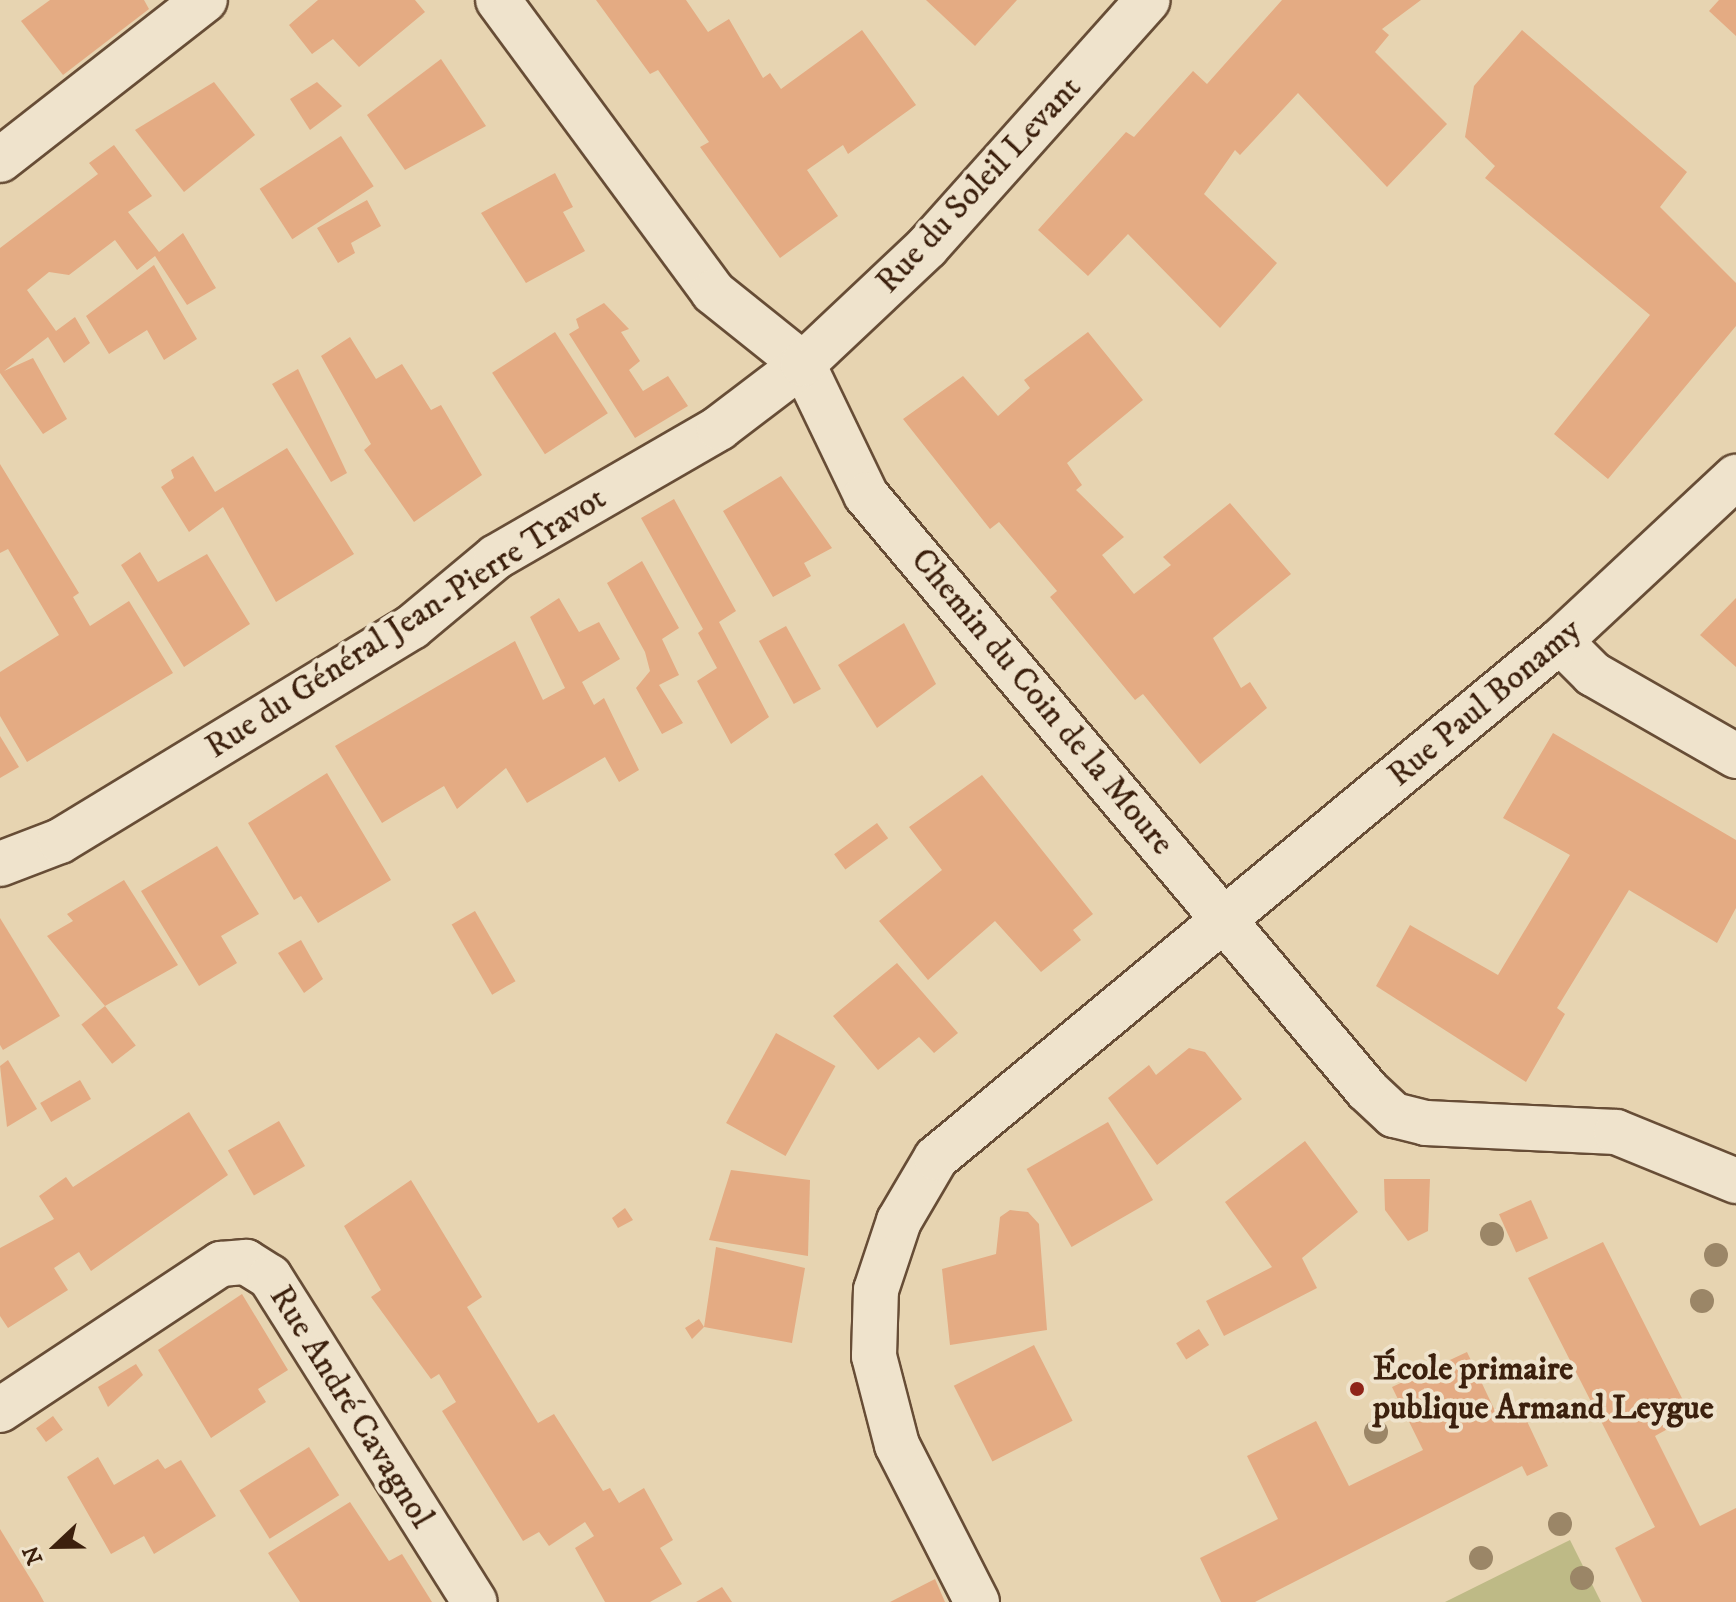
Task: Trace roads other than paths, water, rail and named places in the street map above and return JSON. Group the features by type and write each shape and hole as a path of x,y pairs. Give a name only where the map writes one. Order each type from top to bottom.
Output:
{"street":[{"path":"0,160 205,0"},
{"name":"Chemin du Coin de la Moure","path":"498,0 713,292 803,364 866,495 1394,1115 1616,1132 1736,1181"},
{"name":"Rue du Soleil Levant","path":"803,364 927,247 1148,0"},
{"name":"Rue du Général Jean-Pierre Travot","path":"0,864 60,841 399,635 496,557 719,428 803,364"},
{"name":"Rue Paul Bonamy","path":"977,1602 897,1445 874,1356 876,1290 899,1221 936,1158 1227,921 1560,641 1736,477"},
{"path":"1560,641 1593,674 1736,756"},
{"name":"Rue André Cavagnol","path":"0,1410 221,1264 246,1262 270,1277 475,1602"}],"place":[{"name":"École primaire publique Armand Leygue","path":"1357,1389"}]}
